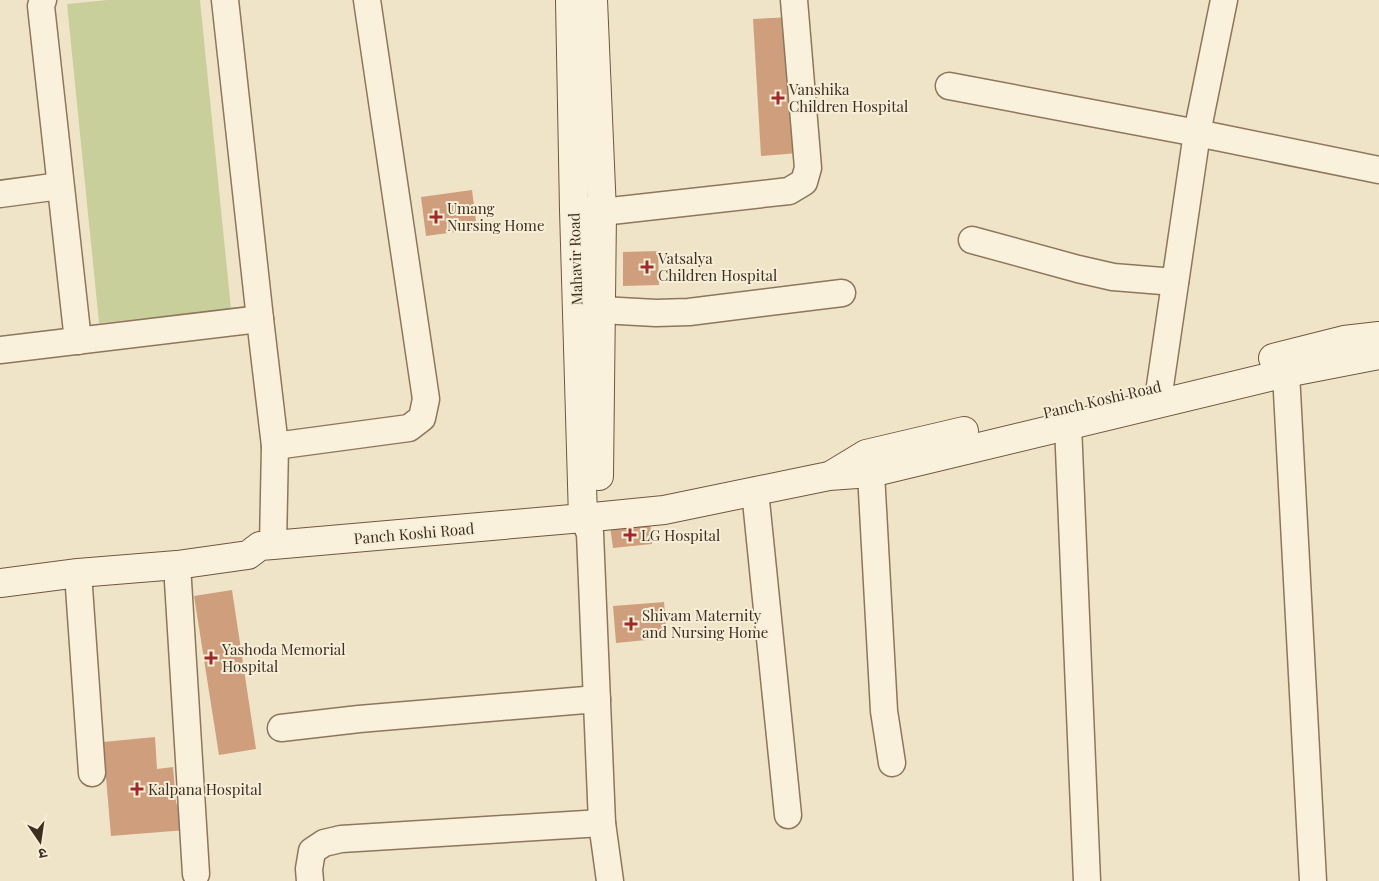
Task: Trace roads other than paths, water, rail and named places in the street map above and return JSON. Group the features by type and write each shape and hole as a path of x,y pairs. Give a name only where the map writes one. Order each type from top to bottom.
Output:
{"street":[{"path":"43,0 41,6 78,341"},
{"path":"0,567 247,542 266,546 275,446 225,0"},
{"path":"275,446 409,428 422,418 426,399 366,0"},
{"name":"Mahavir Road","path":"570,0 574,210 590,523"},
{"path":"593,0 602,212 601,310 590,523 602,823 610,881"},
{"path":"574,210 602,212 789,191 804,182 808,168 794,0"},
{"path":"1160,386 1197,133 1224,0"},
{"path":"949,86 1379,170"},
{"path":"0,194 60,186"},
{"path":"972,240 1112,277 1175,282"},
{"path":"601,310 656,313 689,312 842,293"},
{"path":"0,350 260,319"},
{"name":"Panch Koshi Road","path":"829,476 866,454 1160,386 1344,340 1379,336"},
{"name":"Panch Koshi Road","path":"0,583 177,565 248,555 266,546 590,523 664,510 829,476 872,473 1286,373 1379,355"},
{"path":"1286,373 1313,881"},
{"path":"1068,425 1087,881"},
{"path":"872,473 884,711 892,762"},
{"path":"755,491 788,814"},
{"path":"177,565 196,874"},
{"path":"78,574 92,773"},
{"path":"281,728 359,719 597,700"},
{"path":"310,881 312,851 324,843 341,839 602,823"}],"place":[{"name":"Vanshika Children Hospital","path":"778,98"},
{"name":"Umang Nursing Home","path":"436,217"},
{"name":"Vatsalya Children Hospital","path":"647,267"},
{"name":"LG Hospital","path":"630,535"},
{"name":"Shivam Maternity and Nursing Home","path":"631,624"},
{"name":"Yashoda Memorial Hospital","path":"211,658"},
{"name":"Kalpana Hospital","path":"137,789"}]}
